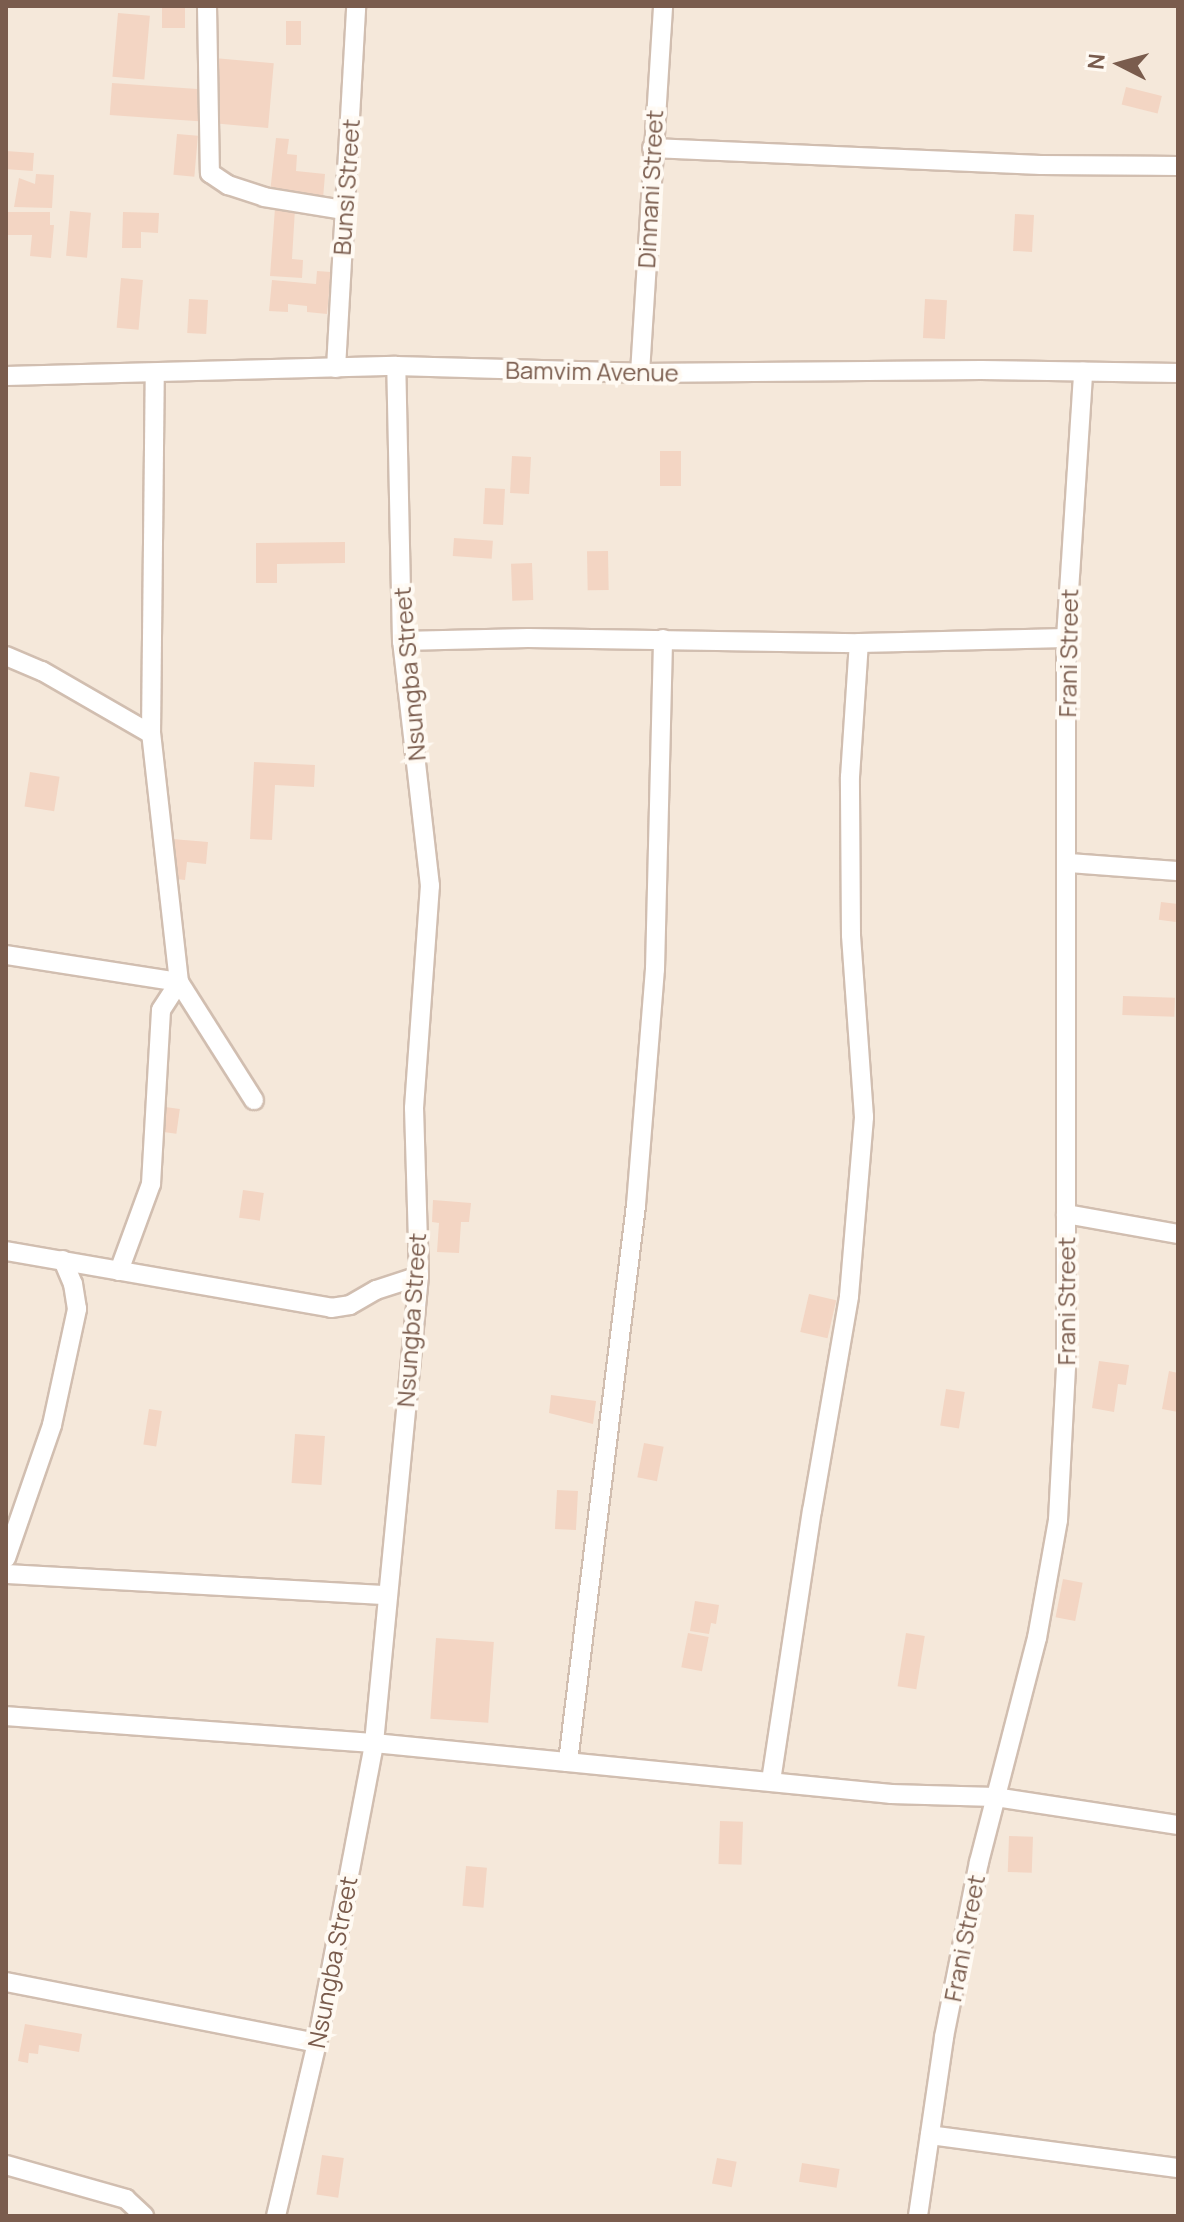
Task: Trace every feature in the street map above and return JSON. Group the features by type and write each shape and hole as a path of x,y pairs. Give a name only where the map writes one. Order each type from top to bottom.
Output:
{"street":[{"path":"207,6 210,173 228,185 264,197 343,210"},
{"name":"Bunsi Street","path":"336,368 356,6"},
{"name":"Dinnani Street","path":"640,373 663,6"},
{"path":"652,148 1041,165 1178,166"},
{"name":"Bamvim Avenue","path":"6,376 396,366 640,373 1178,373"},
{"name":"Nsungba Street","path":"276,2216 317,2043 374,1743 419,1276 414,1108 430,886 402,641 396,366"},
{"name":"Frani Street","path":"918,2216 944,2037 995,1797 1037,1638 1058,1520 1066,1367 1066,638 1083,372"},
{"path":"155,374 151,734 179,982 254,1100"},
{"path":"402,641 663,639 859,643 1066,638"},
{"path":"568,1762 636,1205 655,969 663,639"},
{"path":"771,1781 849,1296 864,1117 851,935 850,777 859,643"},
{"path":"6,656 42,671 151,734"},
{"path":"1068,863 1178,871"},
{"path":"6,955 179,982"},
{"path":"119,1271 151,1184 161,1010 179,982"},
{"path":"1066,1214 1178,1234"},
{"path":"6,1251 331,1308 350,1305 376,1290 419,1276"},
{"path":"6,1558 52,1425 77,1309 73,1284 63,1260"},
{"path":"6,1574 387,1595"},
{"path":"6,1716 374,1743 891,1794 995,1797 1178,1825"},
{"path":"6,1982 317,2043"},
{"path":"930,2135 1178,2168"},
{"path":"6,2165 126,2199 144,2216"}],"shaded area":[{"path":"6,6 1178,6 1178,2216 6,2216"}],"building":[{"path":"162,6 185,6 185,28 162,28"},
{"path":"118,13 150,16 144,80 112,77"},
{"path":"286,21 301,21 301,45 286,45"},
{"path":"214,58 274,63 268,128 208,123"},
{"path":"112,83 201,89 199,121 110,115"},
{"path":"1126,87 1162,96 1158,113 1122,104"},
{"path":"177,134 198,136 194,177 173,175"},
{"path":"276,138 289,139 287,154 297,155 296,171 325,174 323,199 270,193"},
{"path":"6,151 34,153 33,171 6,169"},
{"path":"36,174 54,175 52,208 14,207 19,178 35,184"},
{"path":"275,208 295,209 292,259 303,260 302,278 270,276"},
{"path":"70,211 91,213 87,258 66,256"},
{"path":"6,212 50,212 50,225 54,225 51,258 30,256 32,235 6,235"},
{"path":"123,212 159,213 158,233 141,232 141,248 122,248"},
{"path":"1015,214 1034,215 1032,252 1013,251"},
{"path":"317,271 331,272 327,314 307,312 307,306 288,304 288,312 269,311 272,280 316,284"},
{"path":"121,278 143,280 139,330 117,328"},
{"path":"189,299 208,300 206,334 187,333"},
{"path":"925,299 947,300 945,339 923,338"},
{"path":"660,451 681,451 681,486 660,486"},
{"path":"512,456 531,457 529,494 510,493"},
{"path":"485,488 505,489 503,525 483,524"},
{"path":"454,538 493,541 492,559 453,556"},
{"path":"345,542 345,563 277,564 277,583 256,583 256,543"},
{"path":"587,551 608,551 609,590 588,590"},
{"path":"532,563 533,600 512,601 511,564"},
{"path":"254,762 315,765 314,787 275,785 272,840 250,839"},
{"path":"30,772 60,777 54,811 25,807"},
{"path":"172,839 208,842 206,864 187,862 185,880 168,878"},
{"path":"1161,902 1178,904 1176,922 1159,920"},
{"path":"1123,996 1175,998 1174,1017 1122,1015"},
{"path":"165,1107 180,1109 176,1134 162,1132"},
{"path":"243,1190 264,1193 260,1221 239,1218"},
{"path":"433,1200 471,1203 469,1222 461,1222 459,1253 437,1252 439,1223 432,1222"},
{"path":"809,1294 836,1300 828,1338 800,1332"},
{"path":"1099,1361 1129,1365 1126,1385 1118,1384 1114,1412 1092,1408"},
{"path":"1169,1371 1178,1373 1178,1412 1162,1409"},
{"path":"946,1389 965,1392 959,1429 940,1426"},
{"path":"551,1395 596,1401 593,1424 549,1413"},
{"path":"149,1409 162,1411 156,1447 143,1445"},
{"path":"295,1434 325,1436 322,1485 292,1483"},
{"path":"644,1443 664,1447 657,1481 637,1477"},
{"path":"557,1490 578,1491 576,1530 555,1529"},
{"path":"1063,1579 1083,1583 1075,1621 1056,1617"},
{"path":"695,1601 719,1605 716,1624 711,1623 709,1634 690,1631"},
{"path":"688,1633 709,1637 702,1671 681,1667"},
{"path":"906,1633 925,1636 916,1689 898,1686"},
{"path":"436,1638 494,1642 488,1723 430,1719"},
{"path":"720,1821 743,1822 741,1865 718,1864"},
{"path":"1009,1836 1033,1837 1032,1873 1008,1872"},
{"path":"466,1866 487,1868 483,1908 463,1906"},
{"path":"25,2024 82,2034 79,2052 39,2045 38,2054 29,2053 28,2063 18,2061"},
{"path":"322,2155 344,2158 338,2198 316,2195"},
{"path":"717,2158 737,2162 732,2187 712,2184"},
{"path":"802,2163 840,2169 837,2188 799,2182"}]}
